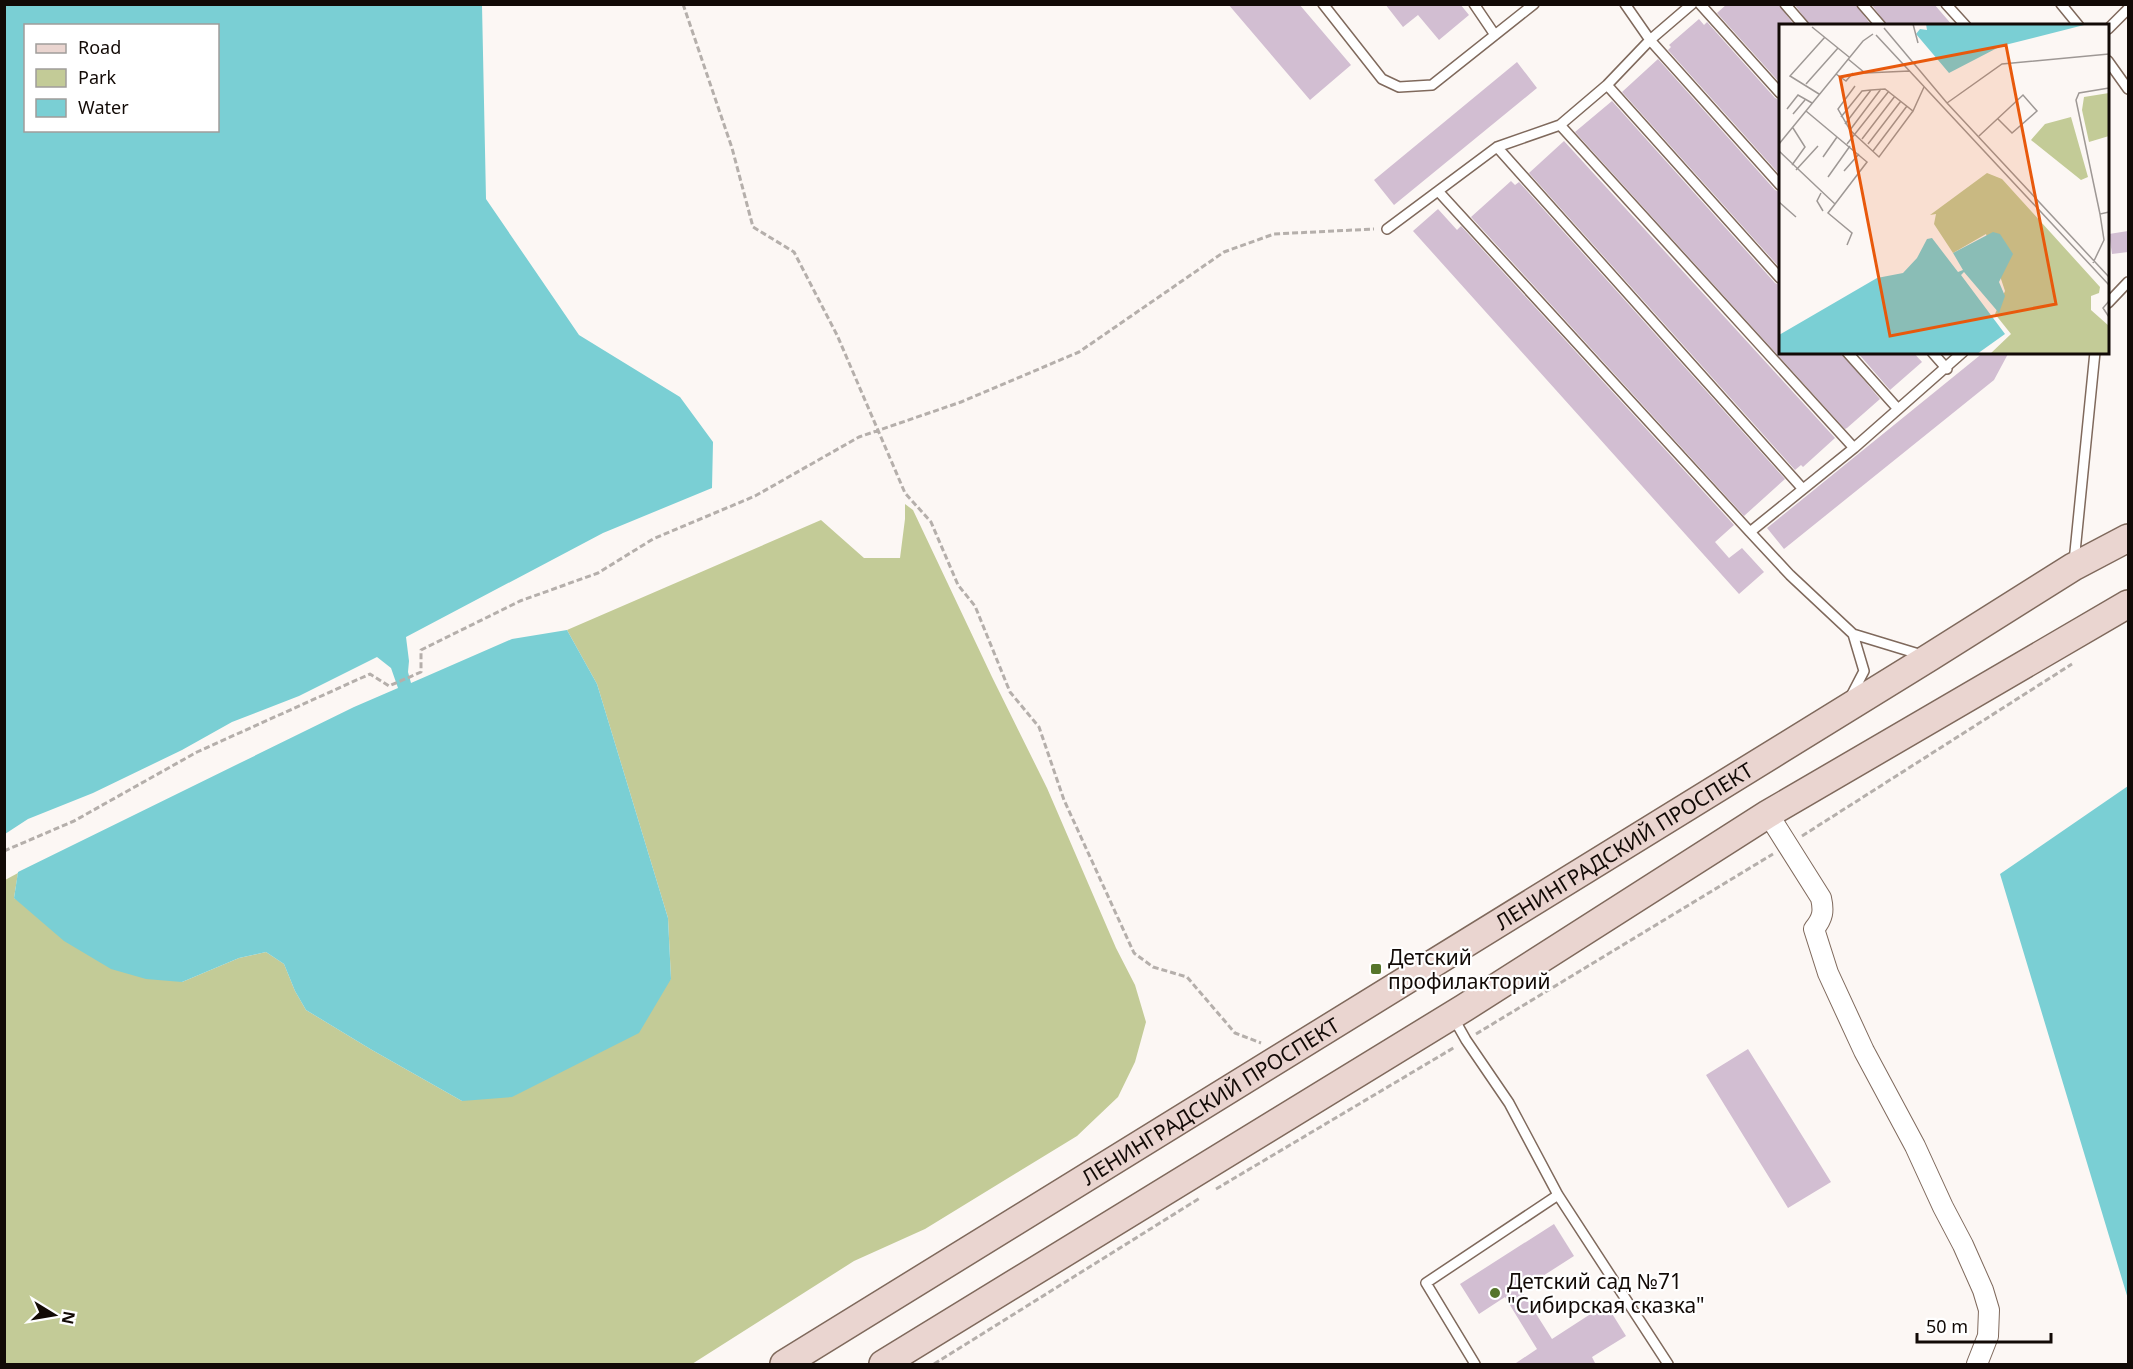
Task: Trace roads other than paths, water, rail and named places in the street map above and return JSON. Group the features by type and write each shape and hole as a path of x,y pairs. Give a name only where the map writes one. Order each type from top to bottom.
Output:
{"main road":[{"name":"ЛЕНИНГРАДСКИЙ ПРОСПЕКТ","path":"784,1365 1844,711 2073,567 2128,538"},
{"path":"883,1365 1452,1015 1768,814 2128,604"}],"street":[{"path":"1768,814 1821,898 1824,911 1821,921 1814,929 1828,973 1864,1051 1915,1146 1983,1290 1989,1310 1988,1336 1977,1365"}],"lane":[{"path":"1323,4 1382,79 1399,87 1432,85 1534,4"},
{"path":"1474,4 1495,35"},
{"path":"1624,4 1650,40 1779,184"},
{"path":"1387,229 1497,147 1560,125 1607,85 1650,40 1692,4"},
{"path":"1700,4 1779,92"},
{"path":"1785,4 1802,24"},
{"path":"1862,4 1879,24"},
{"path":"1946,4 1964,24"},
{"path":"2061,4 2077,24"},
{"path":"2109,28 2128,9"},
{"path":"2109,62 2128,89"},
{"path":"1607,85 1779,277"},
{"path":"1560,125 1854,448"},
{"path":"1497,147 1802,488"},
{"path":"1438,191 1790,576 1853,634 1930,657"},
{"path":"2109,302 2128,282"},
{"path":"1849,354 1898,409"},
{"path":"1934,354 1947,369"},
{"path":"1750,532 1854,448 1947,369 1961,354"},
{"path":"2073,567 2095,354"},
{"path":"1844,711 1864,671 1853,634"},
{"path":"1452,1015 1466,1040 1509,1103 1558,1195 1668,1365"},
{"path":"1475,1365 1426,1282 1558,1195"}],"water":[{"path":"4,5 482,5 486,199 579,335 680,397 713,442 712,488 603,533 406,637 408,672 411,683 512,639 567,630 597,684 668,918 671,979 639,1033 512,1097 462,1101 306,1010 284,964 266,952 239,958 182,982 146,979 111,969 64,941 14,898 18,872 354,707 398,688 391,668 377,657 299,696 232,722 182,750 93,793 28,819 5,834"},
{"path":"2128,786 2128,1299 2000,874"}],"place":[{"name":"Детский профилакторий","path":"1376,969"},
{"name":"Детский сад №71 \"Сибирская сказка\"","path":"1495,1293"}]}
